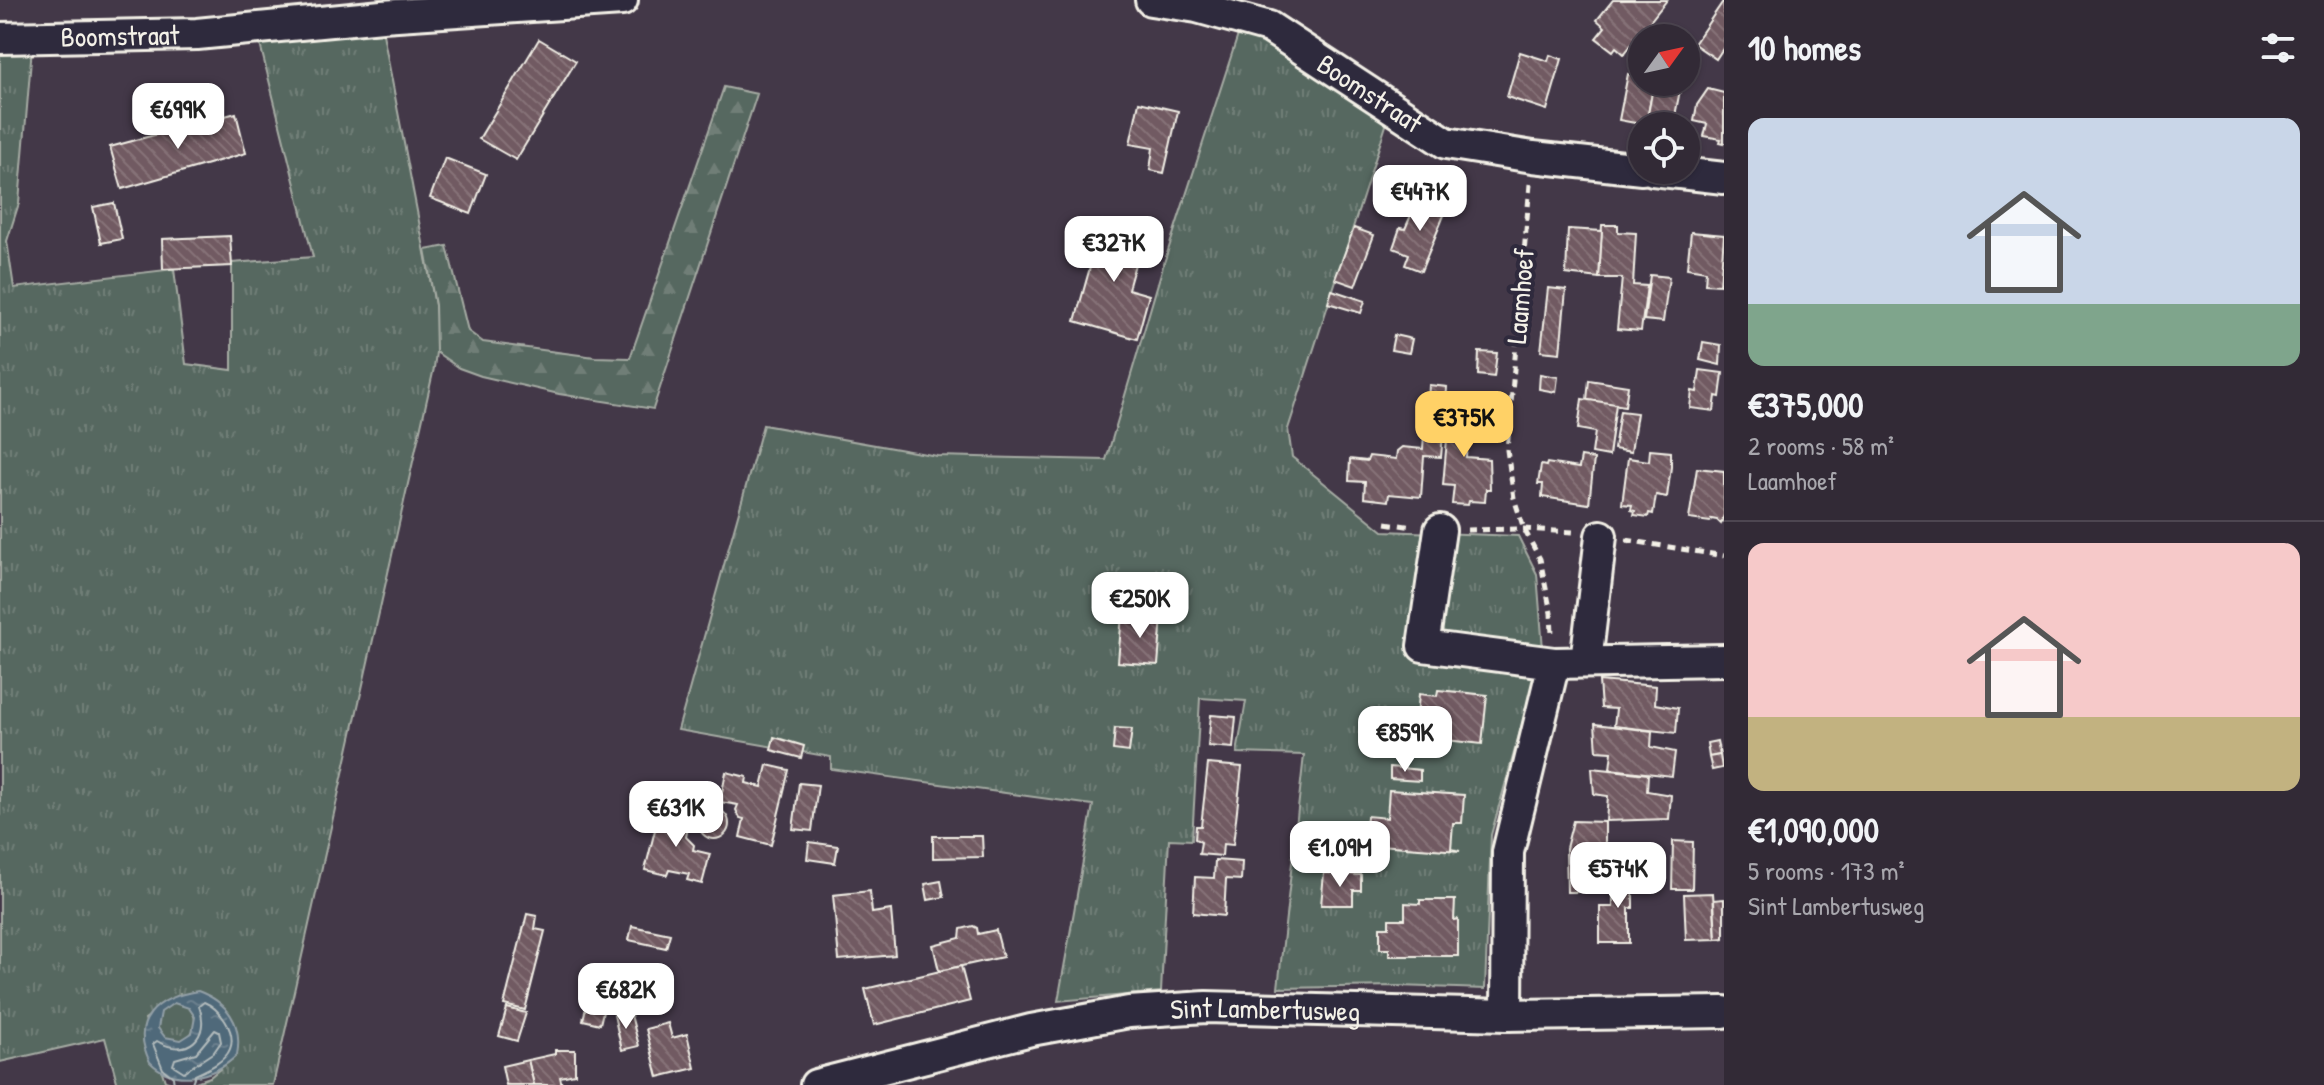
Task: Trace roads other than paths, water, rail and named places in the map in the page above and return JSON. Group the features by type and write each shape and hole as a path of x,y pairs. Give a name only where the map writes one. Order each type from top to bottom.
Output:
{"street":[{"name":"Boomstraat","path":"0,38 197,34 382,16 622,0"},
{"name":"Boomstraat","path":"1151,0 1197,7 1269,27 1446,143 1628,167"},
{"path":"1700,175 1724,178"},
{"path":"1440,530 1423,646 1554,663 1724,660"},
{"path":"1586,662 1601,536"},
{"path":"1507,1015 1508,852 1554,663"},
{"name":"Sint Lambertusweg","path":"816,1085 1031,1030 1129,1012 1206,1007 1507,1015 1724,1012"}],"water":[{"path":"198,991 217,1001 235,1024 238,1033 237,1055 216,1070 181,1076 169,1074 150,1062 144,1047 145,1023 159,1005","holes":["174,1003 189,1008 195,1017 192,1033 181,1040 165,1037 158,1028 161,1012"]}]}
